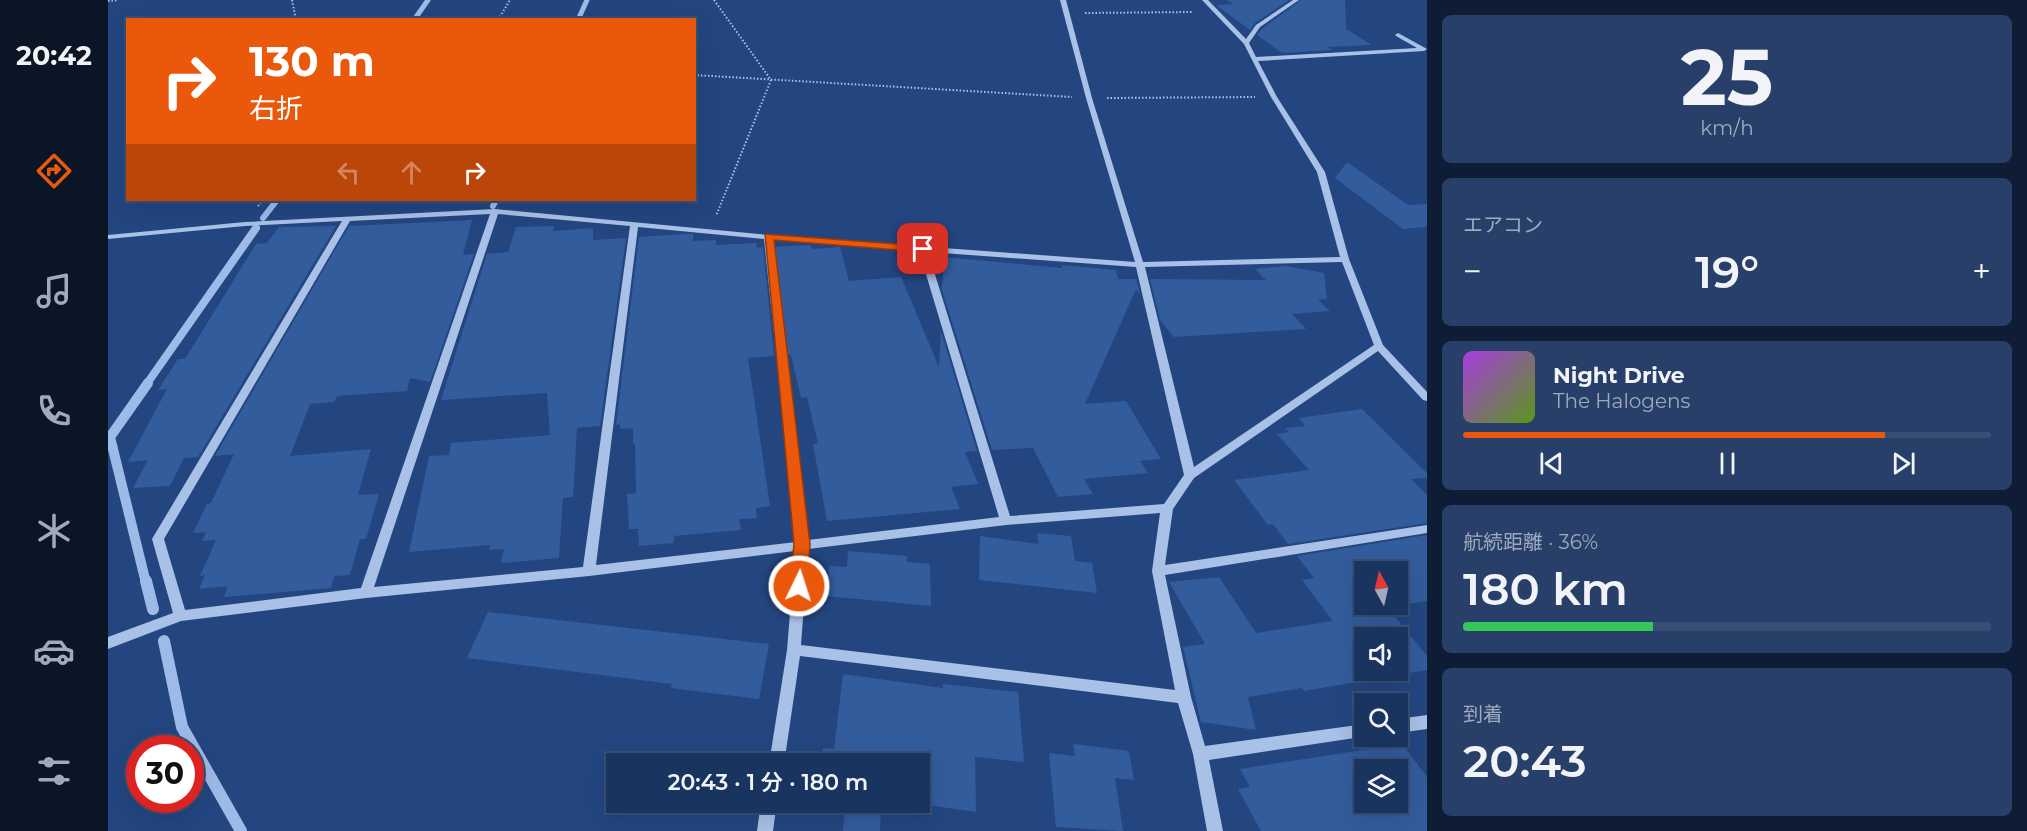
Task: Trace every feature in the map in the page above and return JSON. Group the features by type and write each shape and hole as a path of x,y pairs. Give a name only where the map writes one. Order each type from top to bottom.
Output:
{"street":[{"path":"1063,0 1089,98 1140,265 1190,475"},
{"path":"1205,0 1246,43 1274,97 1321,172 1345,259 1379,346 1427,398"},
{"path":"1246,43 1258,26 1296,0"},
{"path":"1255,60 1424,49 1398,35"},
{"path":"108,237 245,224 495,211 768,237 1140,265 1345,259"},
{"path":"366,593 495,211"},
{"path":"180,616 158,539 347,219"},
{"path":"589,571 634,224"},
{"path":"768,237 802,544 794,650 778,753"},
{"path":"923,249 1006,520"},
{"path":"1215,831 1200,754 1184,697 1158,571 1167,507 1190,475 1379,346"},
{"path":"108,643 180,616 366,593 589,571 1006,520 1167,507"},
{"path":"1158,571 1427,529"},
{"path":"794,650 1184,697"},
{"path":"1408,726 1424,726"},
{"path":"1200,754 1354,733"},
{"path":"765,831 767,813"}],"path":[{"path":"108,1 118,0"},
{"path":"291,0 296,18"},
{"path":"499,18 510,0"},
{"path":"714,0 771,80"},
{"path":"1066,13 1216,12"},
{"path":"696,75 1089,98 1274,97"},
{"path":"710,230 771,80"}],"building":[{"path":"1226,0 1289,0 1255,23 1250,30 1216,5 1233,4"},
{"path":"1301,0 1345,0 1346,29 1372,45 1327,47 1333,50 1282,53 1257,35"},
{"path":"1347,162 1408,205 1427,204 1427,227 1403,229 1335,178"},
{"path":"472,220 463,255 474,254 430,382 410,378 407,391 337,396 334,402 310,404 290,456 371,449 358,495 379,494 366,539 360,539 350,575 334,576 331,588 224,597 228,586 199,589 205,575 200,576 216,540 202,541 206,532 193,533 207,504 211,503 234,454 215,456 349,226"},
{"path":"336,226 198,457 184,458 170,486 133,488 148,460 128,462 167,389 158,390 178,359 185,359 256,244 267,243 279,227"},
{"path":"554,226 553,231 593,228 593,240 626,238 600,426 577,428 573,497 563,498 559,558 501,563 504,549 489,550 490,545 409,552 429,456 449,455 451,443 550,435 547,393 441,400 487,254 508,252 516,227"},
{"path":"693,234 693,241 716,240 716,245 756,243 757,248 763,247 774,356 748,358 770,506 756,508 757,518 739,519 741,530 674,536 674,543 639,546 638,529 629,529 627,494 636,493 633,428 620,429 620,424 616,425 639,237"},
{"path":"810,245 813,249 840,247 849,281 901,277 939,367 941,331 977,451 965,452 978,484 951,487 960,509 827,521 813,444 818,443 807,397 801,398 791,355 788,355 775,247"},
{"path":"944,257 1062,268 1062,265 1116,270 1118,279 1136,279 1140,294 1136,289 1085,404 1126,401 1161,459 1140,461 1148,473 1084,479 1093,494 1058,497 1033,448 992,450 942,290"},
{"path":"1286,266 1324,273 1327,299 1318,300 1330,311 1292,314 1306,329 1174,337 1160,320 1150,279 1266,280 1255,269"},
{"path":"1362,409 1427,473 1427,478 1411,479 1427,495 1427,523 1288,544 1273,524 1268,525 1234,480 1309,470 1277,434 1289,432 1285,428 1305,426 1299,418"},
{"path":"1037,533 1071,536 1075,561 1092,563 1097,593 979,580 980,536 1039,544"},
{"path":"1427,535 1427,601 1408,604 1408,561 1354,561 1354,615 1394,615 1403,627 1354,627 1354,681 1363,681 1304,691 1302,688 1248,697 1256,730 1201,722 1183,647 1205,644 1169,582 1219,577 1256,633 1333,621 1302,580 1314,578 1297,556"},
{"path":"848,551 907,556 907,562 930,564 931,606 826,596 829,566 847,567"},
{"path":"488,612 769,644 759,699 671,688 672,684 467,658"},
{"path":"1408,633 1427,656 1427,670 1408,673"},
{"path":"843,674 943,688 943,684 1018,692 1024,762 975,757 976,812 930,805 930,753 823,753 823,748 834,749"},
{"path":"1073,744 1129,751 1134,780 1115,778 1123,831 1056,827 1049,753 1075,756"},
{"path":"1383,747 1404,747 1427,777 1427,831 1261,831 1238,789 1250,787 1240,769"},
{"path":"845,813 881,813 880,831 843,831"}],"waterway":[{"path":"415,18 428,0"},
{"path":"579,18 587,0"},
{"path":"263,218 276,201"},
{"path":"493,206 496,201"},
{"path":"146,385 256,228"},
{"path":"146,583 110,437 148,383"},
{"path":"146,581 153,609"},
{"path":"164,641 182,727 241,831"}],"route":[{"path":"799,586 802,544 768,237 923,249"}]}
